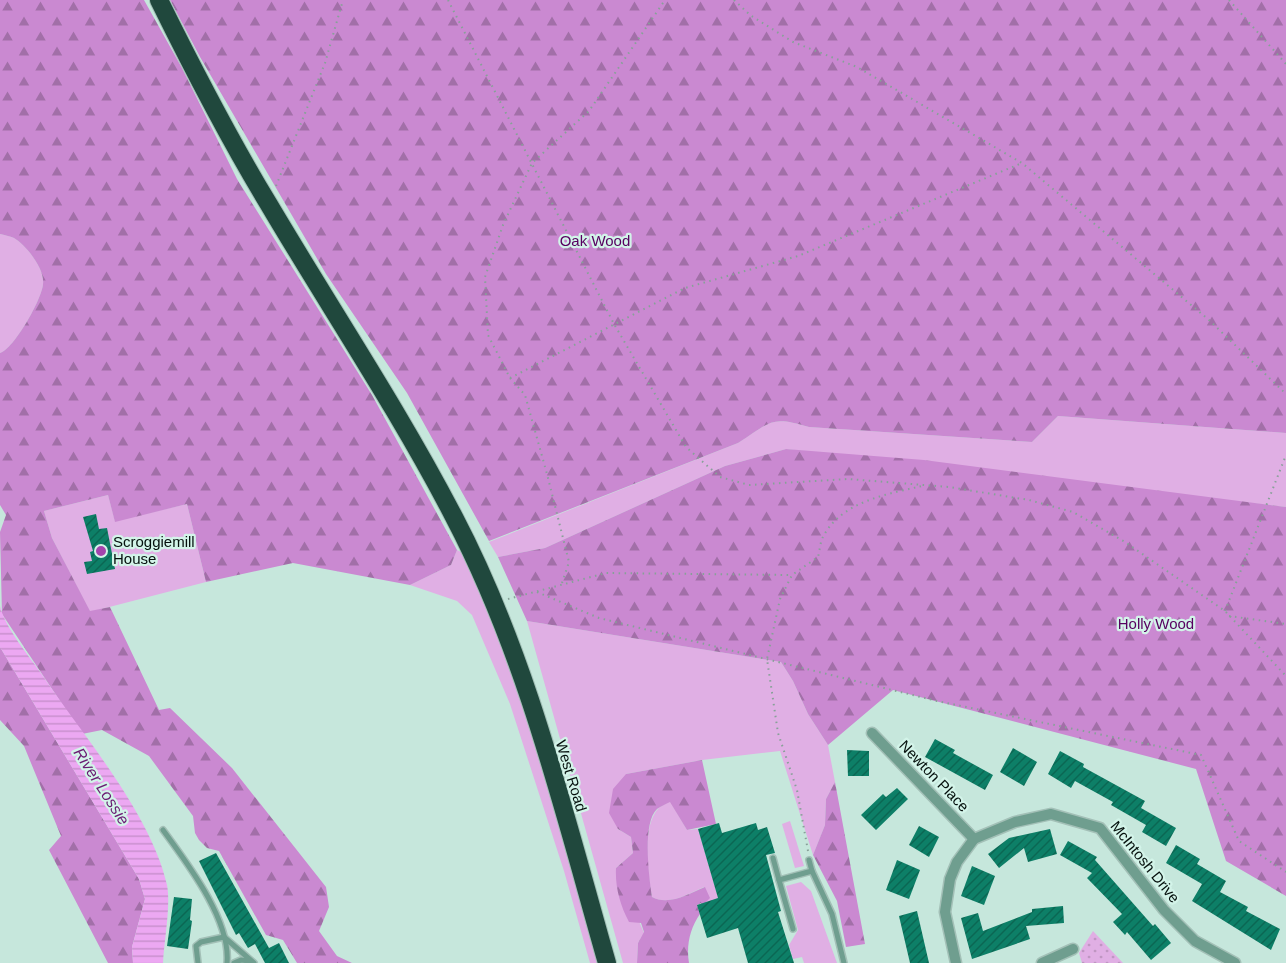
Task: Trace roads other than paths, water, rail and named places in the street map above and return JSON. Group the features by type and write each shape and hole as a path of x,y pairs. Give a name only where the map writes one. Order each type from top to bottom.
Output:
{"highway":[{"name":"West Road","path":"159,0 191,65 268,204 382,388 455,518 493,602 527,691 607,963"}],"street":[{"name":"Newton Place","path":"872,733 974,839"},
{"name":"McIntosh Drive","path":"974,839 1015,822 1051,814 1100,828 1164,910 1195,941 1232,962"},
{"path":"956,963 948,930 947,896 957,862 974,839"},
{"path":"1042,963 1073,949"}],"lane":[{"path":"163,830 214,911 224,937 227,963"},
{"path":"773,858 793,929"},
{"path":"809,860 832,914 844,963"},
{"path":"779,880 812,871"},
{"path":"198,963 196,946 201,942 224,937"},
{"path":"224,937 253,963"},
{"path":"234,963 241,960 253,963"}],"water":[{"name":"River Lossie","path":"0,606 12,633 114,777 147,831 159,858 168,893 163,963 133,963 132,947 145,899 139,879 0,647"}],"place":[{"name":"Scroggiemill House","path":"101,551"}],"park label":[{"name":"Oak Wood","path":"595,241"},
{"name":"Holly Wood","path":"1156,624"}]}
